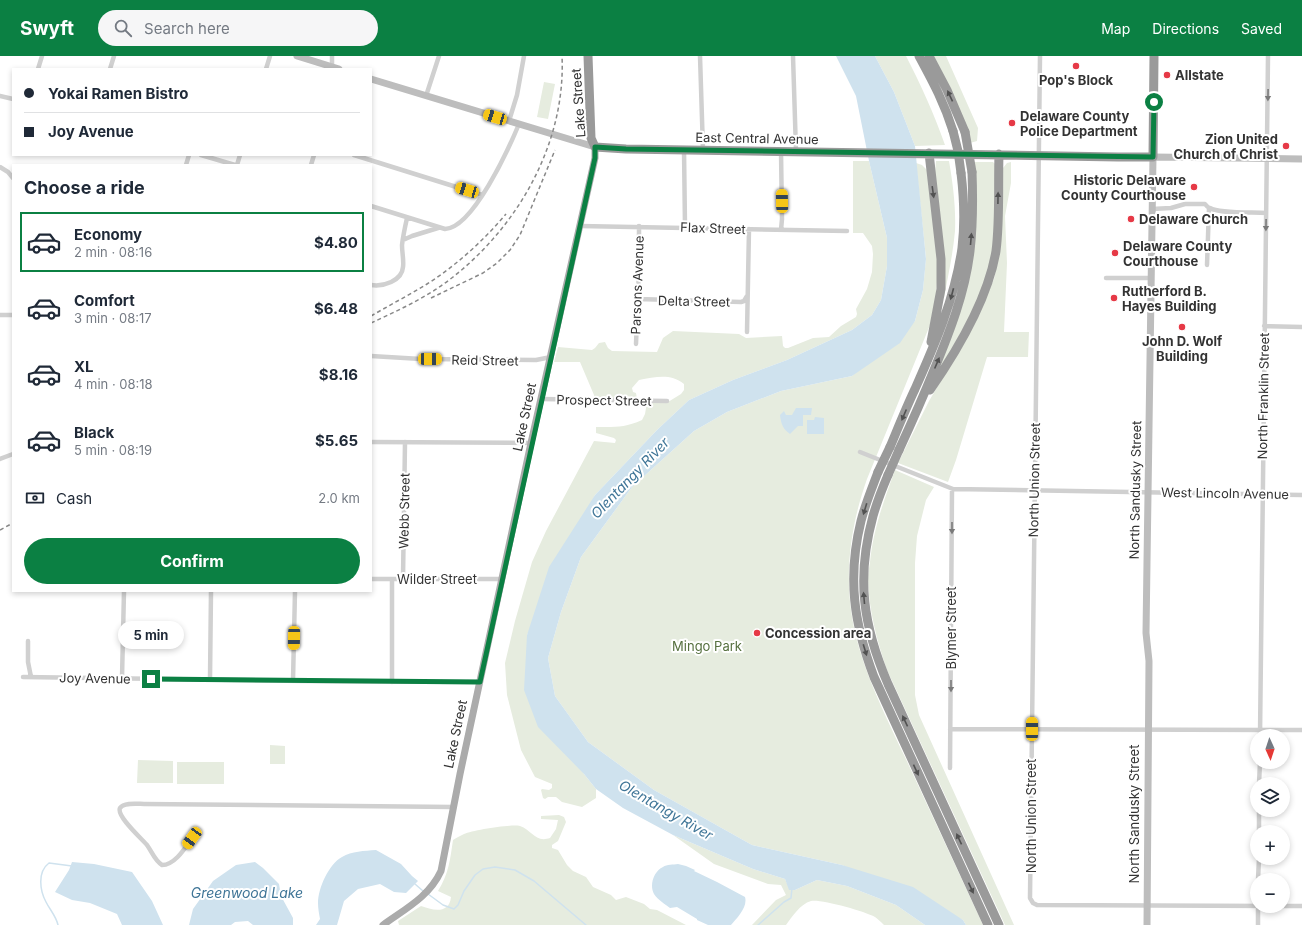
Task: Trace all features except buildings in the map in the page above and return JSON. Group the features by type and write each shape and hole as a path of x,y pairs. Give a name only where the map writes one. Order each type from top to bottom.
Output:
{"highway":[{"name":"Lake Street","path":"588,56 591,138 595,147"},
{"name":"North Sandusky Street","path":"1153,157 1154,56"},
{"path":"925,57 948,115 958,151 964,199 962,249 957,274 944,320 866,503 854,559 853,586 861,637 874,677 988,925"},
{"path":"925,57 947,90 965,132 972,172 972,228 970,252 955,316 921,403 888,475 873,515 868,533 864,561 863,589 870,635 880,665 999,925"},
{"name":"East Central Avenue","path":"595,147 626,149 1153,157"},
{"path":"923,372 933,334 941,278 941,250 929,153"},
{"path":"921,403 943,370 970,324 990,276 996,252 999,154"}],"main road":[{"name":"Lake Street","path":"383,925 418,901 428,892 441,871 458,782 531,443 595,158 595,147"}],"street":[{"path":"38,68 42,56"},
{"path":"110,68 114,56"},
{"path":"266,68 270,56"},
{"path":"297,56 335,68"},
{"path":"332,56 335,68"},
{"path":"426,96 439,56"},
{"path":"509,121 517,95 524,56"},
{"path":"700,56 703,150"},
{"path":"793,56 796,151"},
{"name":"North Union Street","path":"1040,56 1030,898 1033,903 1037,905 1147,906"},
{"name":"North Franklin Street","path":"1260,729 1268,56"},
{"name":"East Central Avenue","path":"372,79 595,147"},
{"path":"0,96 12,100"},
{"path":"372,206 440,228 449,229 457,226 471,211 502,163 519,124"},
{"path":"684,149 684,227"},
{"path":"781,151 781,230"},
{"path":"204,156 232,164"},
{"path":"357,156 482,195"},
{"path":"1153,157 1302,159"},
{"name":"North Sandusky Street","path":"1147,925 1149,661 1146,633 1153,157"},
{"path":"0,167 12,177"},
{"path":"1152,209 1171,208 1185,204 1205,204 1209,208 1230,212 1266,213"},
{"path":"1207,265 1209,208"},
{"path":"372,285 379,286 385,284 396,278 401,273 403,269 402,248 407,218"},
{"name":"Flax Street","path":"580,226 846,231"},
{"name":"Parsons Avenue","path":"636,344 639,226"},
{"path":"403,240 440,228"},
{"path":"747,332 749,229"},
{"path":"1106,278 1151,278"},
{"name":"Delta Street","path":"638,299 741,302 744,301 747,296"},
{"path":"0,315 12,315"},
{"path":"1264,326 1302,327"},
{"name":"Reid Street","path":"372,356 421,359 536,360 550,357"},
{"name":"Prospect Street","path":"541,399 667,401"},
{"path":"372,442 531,443"},
{"name":"Webb Street","path":"403,579 405,442"},
{"path":"860,452 952,489"},
{"path":"0,459 12,454"},
{"name":"West Lincoln Avenue","path":"952,489 1302,495"},
{"name":"Blymer Street","path":"950,768 952,489"},
{"name":"Wilder Street","path":"372,579 502,579"},
{"path":"392,579 392,682"},
{"path":"122,678 124,592"},
{"path":"210,679 211,592"},
{"path":"293,681 295,592"},
{"path":"28,641 28,662 31,677"},
{"name":"Joy Avenue","path":"23,676 293,681 480,682"},
{"path":"950,729 1250,730"},
{"path":"1290,730 1302,730"},
{"path":"192,838 170,863 162,865 123,818 120,808 124,805 144,804 453,807"},
{"path":"1147,906 1250,906"},
{"path":"1290,906 1302,906"},
{"path":"1258,913 1258,925"}],"green space":[{"path":"875,56 906,56 927,100 945,145 915,146 894,92"},
{"path":"932,56 946,56 978,128 977,141 970,143"},
{"path":"544,82 555,84 548,119 537,117"},
{"path":"853,161 869,161 887,238 887,266 881,300 872,315 852,330 787,360 733,380 689,400 657,430 595,495 527,635 584,774 596,789 596,798 582,807 562,802 556,797 548,797 545,799 543,798 541,790 549,790 552,788 552,784 535,777 521,750 507,695 505,663 532,562 546,531 594,441 615,443 616,440 614,438 596,433 596,427 625,426 636,423 642,420 645,414 647,402 668,402 681,394 684,390 684,384 673,378 657,377 639,380 632,388 633,392 636,393 637,399 595,399 580,362 554,362 558,347 592,350 599,343 605,342 608,348 612,351 657,352 663,338 673,331 739,334 746,338 782,336 783,346 785,348 813,338 829,337 841,326 856,317 856,309 867,289 872,272 872,246 863,233 853,233"},
{"path":"936,161 949,161 955,205 954,240 944,298 935,172"},
{"path":"971,162 993,162 995,164 993,255 982,293 938,375 935,373 968,283"},
{"path":"1011,162 1011,183 1005,216 1007,263 1004,332 1029,332 1028,357 987,357 948,482 898,463 929,401 972,328 994,279 998,261 1003,168 1007,163"},
{"name":"Mingo Park","path":"916,163 922,165 927,170 938,267 936,297 930,325 867,479 857,511 849,560 849,593 854,629 872,685 983,925 966,925 963,920 842,865 752,845 654,790 588,742 555,696 548,658 561,612 581,557 632,487 694,431 727,412 781,391 852,376 915,321 923,290 926,258"},
{"path":"895,470 934,487 926,500 917,536 915,563 915,695 919,715 1014,925 1005,925 887,670 877,637 870,603 868,573 876,527"},
{"path":"270,745 285,746 285,764 270,764"},
{"path":"138,760 173,761 173,783 137,783"},
{"path":"177,762 224,762 224,784 177,784"},
{"path":"559,815 564,817 566,822 558,841 552,845 552,848 558,850 567,865 573,871 586,877 593,887 611,895 616,900 626,897 644,904 650,909 657,910 686,925 399,925 398,921 421,906 439,910 444,909 450,903 451,897 438,891 447,872 453,840 464,834 475,831 515,826 524,828 541,839 550,838 556,829 558,820 541,819 541,816"},
{"path":"673,835 753,869 785,879 790,890 795,890 817,880 847,886 896,905 925,925 884,925 875,917 862,912 843,906 811,901 803,905 786,925 752,925 776,900 786,895 781,885 768,884 714,864"}],"water":[{"name":"Olentangy River","path":"836,56 875,56 894,92 915,146 926,259 923,290 915,321 900,343 852,376 781,391 727,412 694,431 632,487 581,557 561,612 548,658 555,696 588,742 654,790 752,845 842,865 913,887 963,920 966,925 925,925 896,905 847,886 817,880 795,890 789,890 785,879 753,869 673,835 623,808 596,789 584,774 538,727 524,690 527,635 549,567 595,495 657,430 689,400 733,380 787,360 852,330 872,315 881,300 887,266 887,238 856,96"},
{"path":"796,408 812,408 811,415 803,415 803,426 798,426 790,434 783,426 780,415 784,411 786,415 792,415"},
{"path":"815,417 824,418 824,434 807,434 807,420 814,420"},
{"name":"Greenwood Lake","path":"376,850 401,864 418,881 406,893 394,892 380,884 358,889 344,901 337,925 316,925 320,919 318,897 320,890 325,877 337,860 350,854"},
{"name":"Greenwood Lake","path":"72,862 94,864 132,872 152,901 163,925 122,925 117,914 90,903 72,900 55,892 69,870"},
{"name":"Greenwood Lake","path":"255,862 279,884 281,896 293,918 293,925 253,925 248,921 235,922 231,925 189,925 193,909 213,881 236,865"},
{"path":"678,864 695,870 694,871 745,897 745,905 739,916 731,925 708,925 677,907 670,908 654,894 652,883 657,872 666,865"}],"waterway":[{"path":"58,925 42,893 41,876 45,867 49,863 72,866"},
{"path":"428,894 443,905 454,909 458,905 464,891 475,875 483,869 495,867 515,870 534,881 586,925"},
{"path":"415,884 423,891"},
{"path":"758,925 784,902 791,898 792,888"}],"railway":[{"path":"372,323 423,297 453,277 477,256 498,233 518,207 534,179 547,150 556,120 561,88 562,56"},
{"path":"431,298 483,273 497,263 510,250 520,235 555,150"},
{"path":"372,315 427,284 449,269 479,243 506,214"},
{"path":"0,530 12,524"}],"place":[{"name":"Pop's Block","path":"1076,66"},
{"name":"Allstate","path":"1167,75"},
{"name":"Delaware County Police Department","path":"1012,123"},
{"name":"Zion United Church of Christ","path":"1286,146"},
{"name":"Historic Delaware County Courthouse","path":"1194,187"},
{"name":"Delaware Church","path":"1131,219"},
{"name":"Delaware County Courthouse","path":"1115,253"},
{"name":"Rutherford B. Hayes Building","path":"1114,298"},
{"name":"John D. Wolf Building","path":"1182,327"},
{"name":"Concession area","path":"757,633"}],"route":[{"path":"151,679 480,682 595,158 595,147 626,149 1153,157 1154,102"}]}
